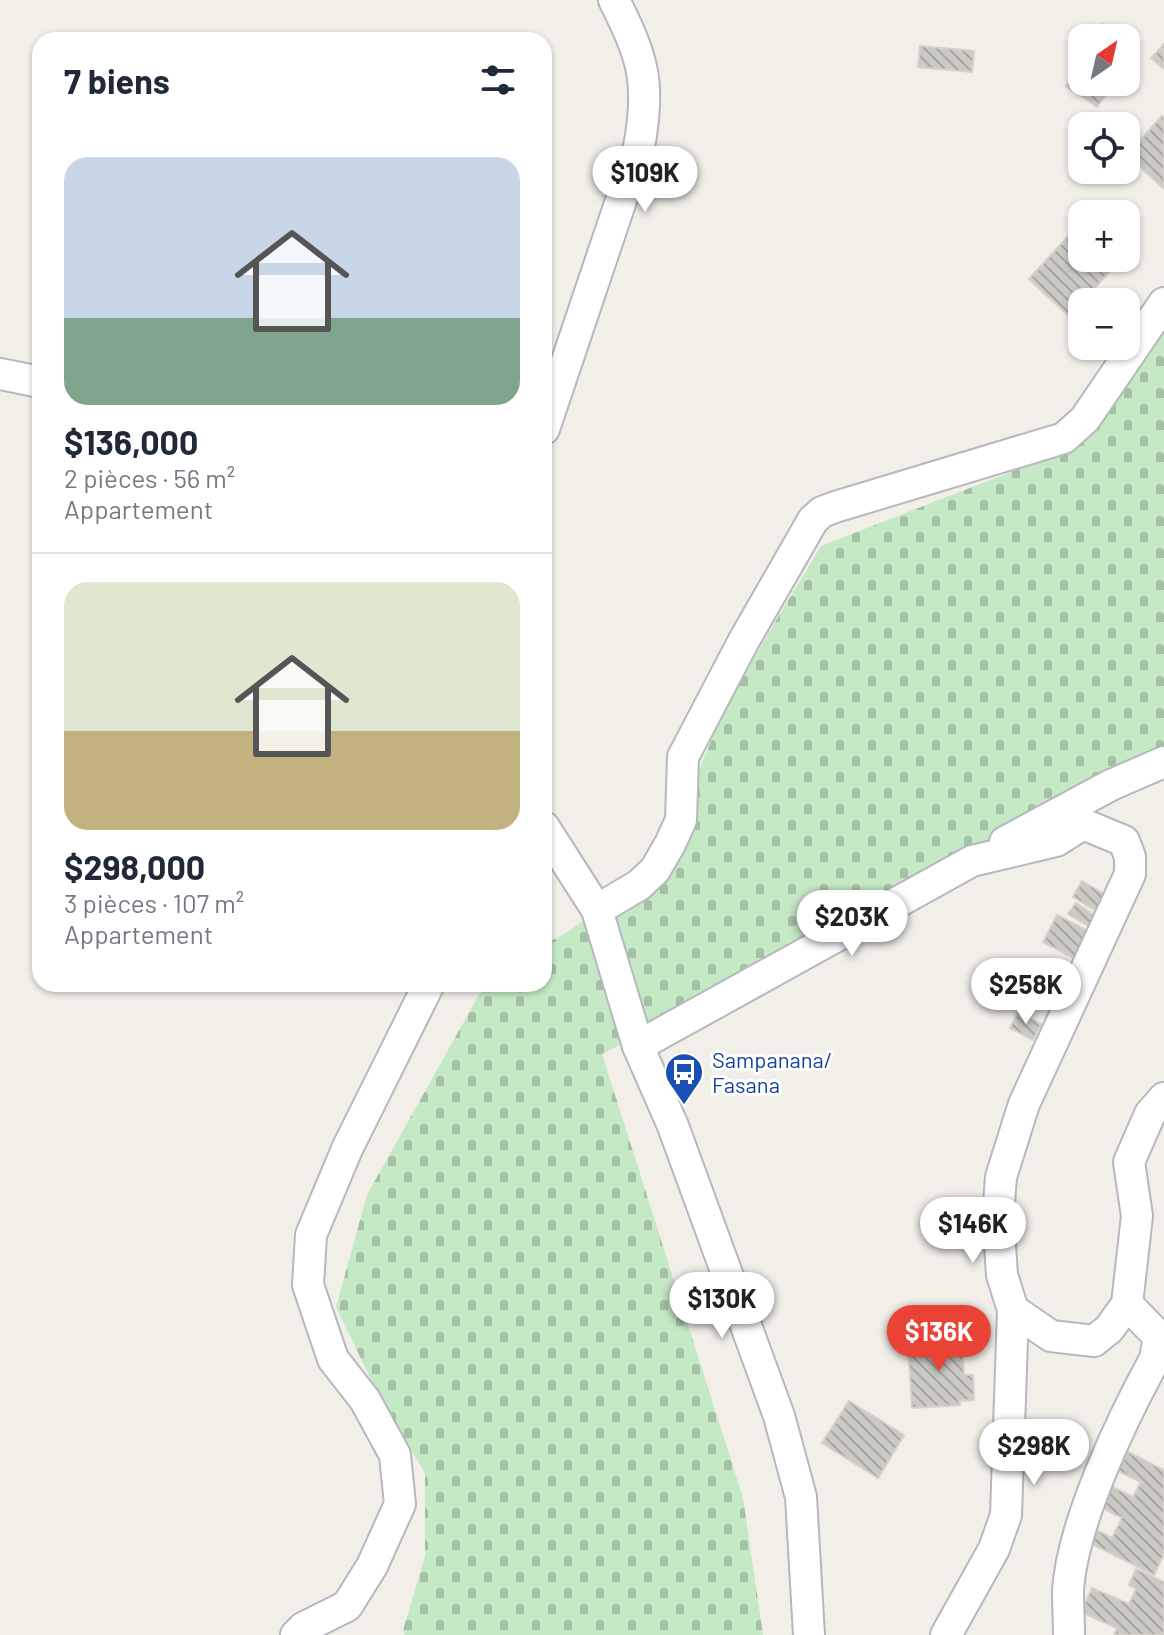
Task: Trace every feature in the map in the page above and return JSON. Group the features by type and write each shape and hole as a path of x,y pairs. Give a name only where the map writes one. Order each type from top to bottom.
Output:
{"street":[{"path":"552,405 639,147 645,115 646,83 639,57 614,0"},
{"path":"597,910 639,885 655,870 670,844 681,820 683,757 743,642 813,520 835,507 1064,438 1085,419 1164,303"},
{"path":"0,374 32,380"},
{"path":"638,1046 1111,785 1164,762"},
{"path":"946,1635 994,1549 1006,1515 1013,1310 1002,1275 998,1248 1001,1177 1024,1104 1130,874 1130,857 1124,841 1083,824 1056,841 972,861"},
{"path":"552,840 597,910 638,1046 673,1126 779,1416 801,1497 809,1635"},
{"path":"296,1635 303,1628 347,1606 372,1566 400,1504 395,1455 365,1400 333,1359 308,1285 311,1235 347,1149 425,992"},
{"path":"1013,1310 1051,1336 1094,1341 1109,1329 1127,1304 1137,1216 1129,1162 1150,1114 1164,1098"},
{"path":"1069,1635 1068,1589 1078,1541 1092,1496 1155,1359 1159,1337 1127,1304"}],"green space":[{"path":"1164,318 1164,762 853,929 602,1054 743,1498 763,1635 405,1635 403,1630 425,1556 425,1473 380,1398 336,1307 367,1195 481,992 552,992 552,940 656,874 728,700 821,546 1080,445 1136,360 1140,360 1140,354"}],"building":[{"path":"1164,44 1164,69 1151,58"},
{"path":"920,46 974,51 972,72 918,67"},
{"path":"1081,96 1105,96 1097,107"},
{"path":"1162,116 1164,189 1140,167 1140,141"},
{"path":"1068,236 1068,272 1109,272 1095,288 1068,288 1068,315 1029,279"},
{"path":"1082,881 1106,895 1096,911 1073,897"},
{"path":"1076,903 1097,917 1090,927 1068,914"},
{"path":"1057,915 1090,932 1075,959 1043,942"},
{"path":"1037,966 1064,978 1055,998 1028,986"},
{"path":"1018,1012 1041,1024 1033,1040 1010,1028"},
{"path":"956,1334 957,1343 962,1343 964,1375 973,1375 974,1400 959,1401 960,1405 912,1408 908,1345 924,1344 924,1336"},
{"path":"849,1401 904,1435 878,1478 822,1443"},
{"path":"1128,1452 1164,1470 1164,1554 1154,1575 1084,1540 1091,1527 1112,1538 1122,1518 1101,1507 1111,1486 1133,1497 1141,1482 1118,1471"},
{"path":"1136,1569 1164,1582 1164,1635 1114,1635 1117,1628 1081,1612 1092,1588 1129,1604 1136,1589 1129,1585"}],"place":[{"name":"Sampanana/ Fasana","path":"684,1106"}]}
